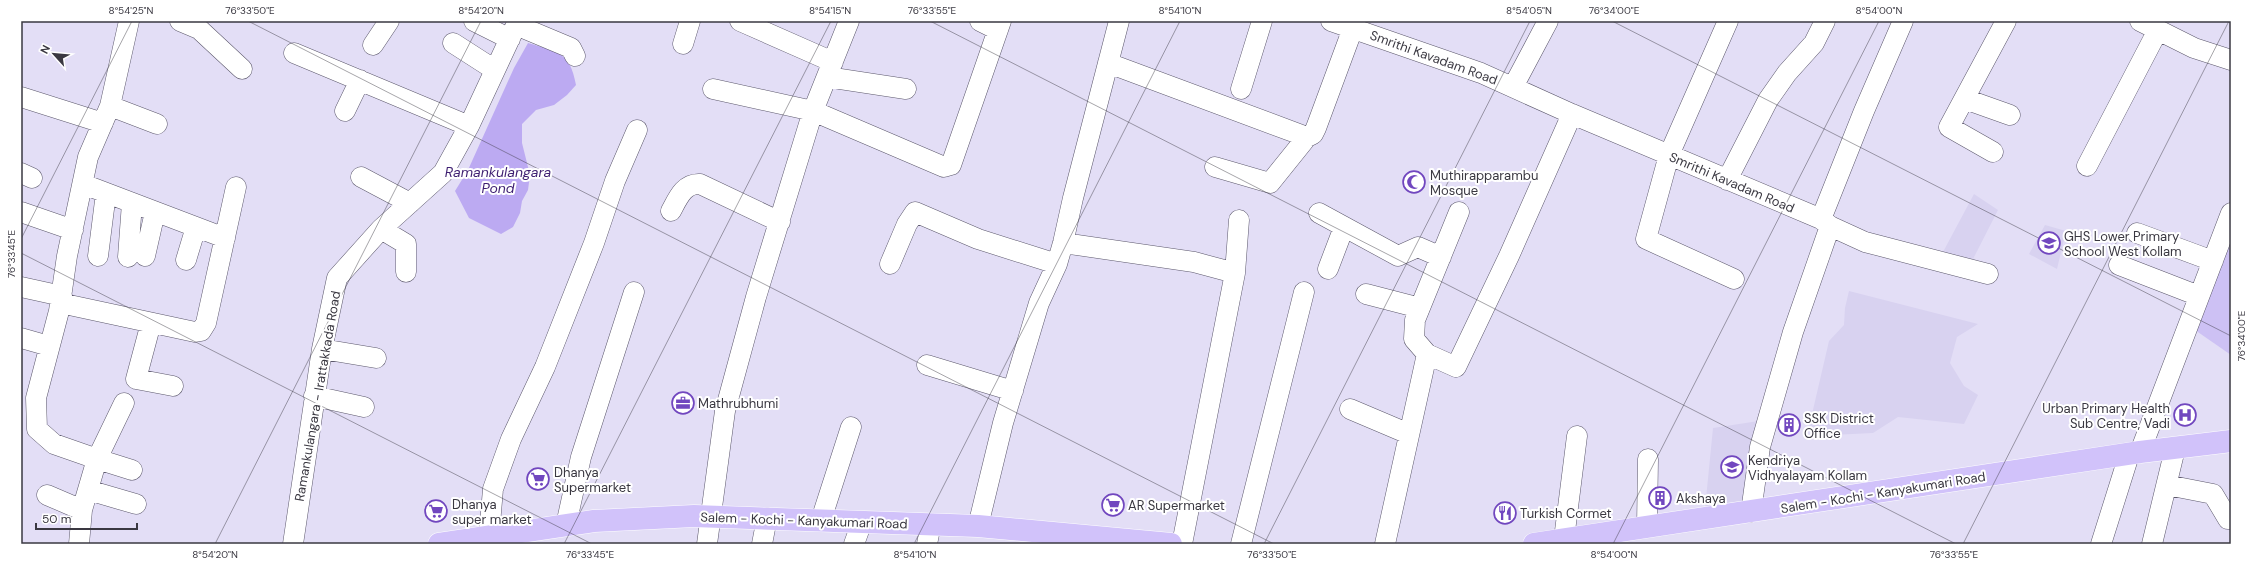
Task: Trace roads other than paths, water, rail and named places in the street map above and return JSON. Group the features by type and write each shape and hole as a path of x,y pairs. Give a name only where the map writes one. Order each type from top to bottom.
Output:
{"main road":[{"name":"Salem - Kochi - Kanyakumari Road","path":"1534,544 1564,538 1751,512 2134,453 2231,441"},
{"name":"Salem - Kochi - Kanyakumari Road","path":"439,544 594,521 709,516 862,522 929,534 978,526 1053,539 1171,544"}],"street":[{"path":"129,21 106,115 88,158 67,256 61,300 29,425 54,444 132,470"},
{"path":"180,21 199,29 242,69"},
{"path":"373,45 389,21"},
{"path":"474,21 515,28 571,48 575,56"},
{"path":"683,44 690,21"},
{"path":"740,21 830,69 906,89"},
{"path":"707,544 709,516 725,411 756,297 813,111 849,21"},
{"path":"713,89 813,111 944,167 951,165 999,26 980,21"},
{"path":"978,526 1003,423 1039,303 1057,264 1064,243 1073,198 1119,21"},
{"path":"1241,89 1262,21"},
{"name":"Smrithi Kavadam Road","path":"1331,21 1357,26 1481,73 1572,114 1825,222 1866,242 1988,274"},
{"path":"1513,87 1548,21"},
{"path":"1728,21 1669,155 1646,239 1734,279"},
{"path":"1727,180 1768,100 1787,73 1814,43 1825,21"},
{"path":"1751,512 1760,447 1825,222 1864,111 1903,21"},
{"path":"1993,152 1949,127 2006,21"},
{"path":"2087,166 2149,25 2194,48 2231,60"},
{"path":"1215,167 1270,183 1307,137 1313,134 1357,26"},
{"name":"Ramankulangara - Irattakkada Road","path":"293,544 314,396 337,278 380,229 443,173 469,126 515,28"},
{"path":"452,43 495,70"},
{"path":"294,53 469,126"},
{"path":"1108,63 1307,137"},
{"path":"345,111 360,80"},
{"path":"21,97 157,124"},
{"path":"1965,99 2010,115"},
{"path":"1459,212 1414,320 1414,339 1427,354 1456,367 1509,256 1572,114"},
{"path":"489,536 493,489 511,439 545,367 594,243 615,181 637,130"},
{"path":"361,177 410,203"},
{"path":"83,184 225,238"},
{"path":"671,211 685,188 692,184 700,184 780,222"},
{"path":"21,287 61,300 151,323 195,332 201,331 206,323 236,187"},
{"path":"98,256 106,193"},
{"path":"132,203 137,256 155,212"},
{"path":"21,212 73,230"},
{"path":"890,264 906,224 915,212 978,239 1057,264"},
{"path":"1319,213 1398,256 1418,247 1440,257"},
{"path":"2102,544 2134,453 2214,261 2231,213"},
{"path":"1182,544 1235,273 1239,220"},
{"path":"186,260 196,227"},
{"path":"1328,269 1344,227"},
{"path":"380,229 406,244 406,272"},
{"path":"2137,233 2214,261"},
{"path":"1064,243 1194,262 1235,273"},
{"path":"2119,264 2199,296"},
{"path":"566,525 581,457 634,292"},
{"path":"1241,544 1304,292"},
{"path":"1366,294 1420,308"},
{"path":"151,323 136,379 173,386"},
{"path":"21,338 49,346"},
{"path":"322,349 376,358"},
{"path":"1385,544 1427,354"},
{"path":"927,365 1013,391"},
{"path":"314,396 364,408"},
{"path":"79,544 82,510 97,459 124,402"},
{"path":"1350,409 1409,434"},
{"path":"821,520 851,427"},
{"path":"1564,538 1577,436"},
{"path":"2152,544 2176,449"},
{"path":"1647,526 1648,459"},
{"path":"2167,485 2212,494 2228,519 2231,519"},
{"path":"88,490 136,504"},
{"path":"47,496 82,510"},
{"path":"762,544 766,518"},
{"path":"854,544 862,522"}],"water":[{"name":"Ramankulangara Pond","path":"528,43 554,51 566,59 570,65 576,85 567,95 554,105 536,110 522,124 522,143 530,175 528,190 522,201 520,213 513,227 501,234 469,218 455,191 468,170 514,68"}],"place":[{"name":"Muthirapparambu Mosque","path":"1414,182"},
{"name":"GHS Lower Primary School West Kollam","path":"2049,243"},
{"name":"Mathrubhumi","path":"683,403"},
{"name":"Urban Primary Health Sub Centre, Vadi","path":"2185,415"},
{"name":"SSK District Office","path":"1789,425"},
{"name":"Kendriya Vidhyalayam Kollam","path":"1732,467"},
{"name":"Dhanya Supermarket","path":"538,479"},
{"name":"Akshaya","path":"1660,498"},
{"name":"AR Supermarket","path":"1113,505"},
{"name":"Dhanya super market","path":"436,511"},
{"name":"Turkish Cormet","path":"1505,513"}]}
